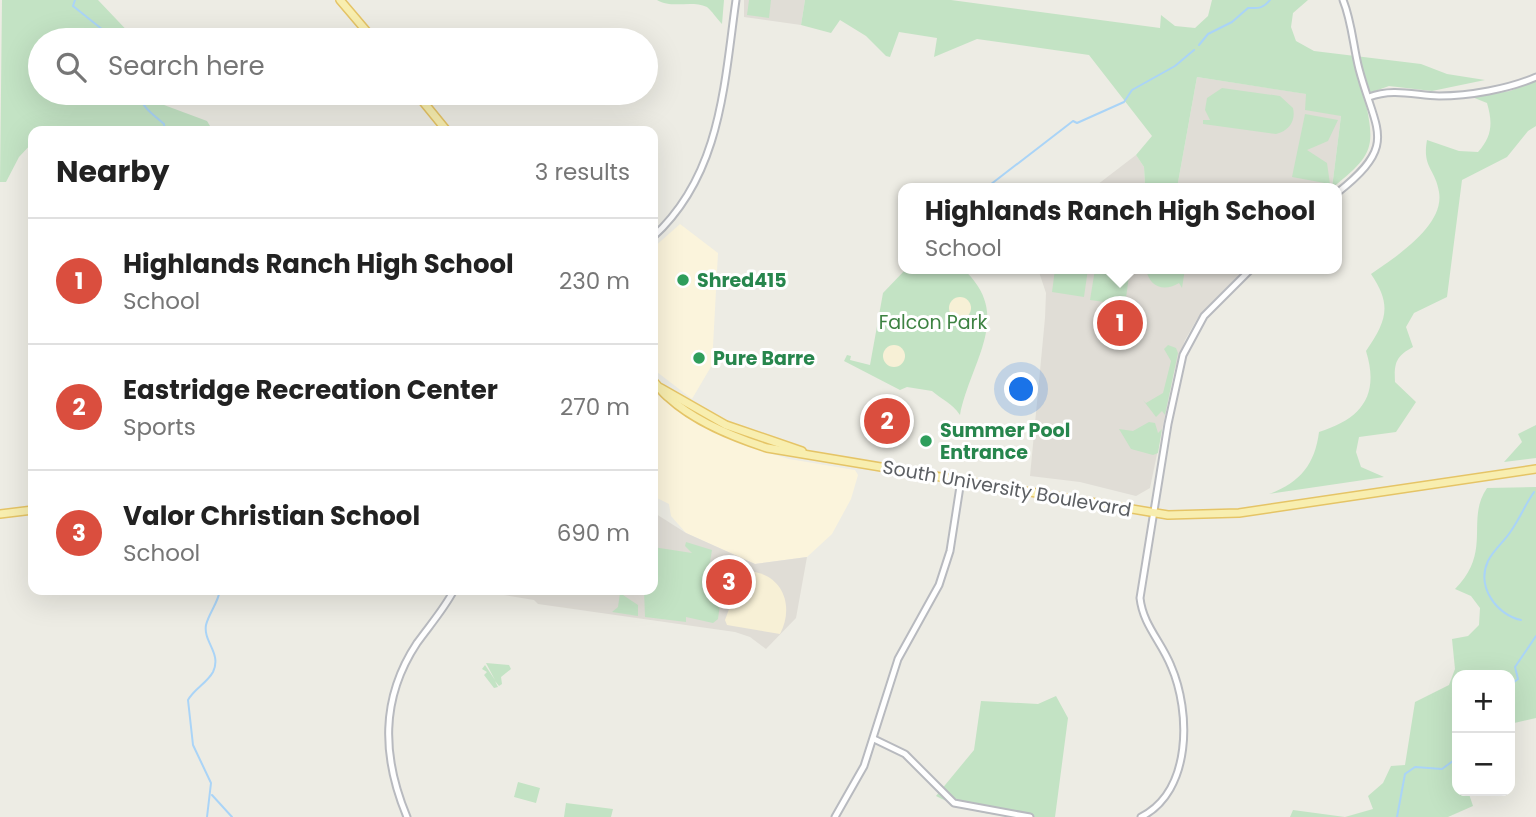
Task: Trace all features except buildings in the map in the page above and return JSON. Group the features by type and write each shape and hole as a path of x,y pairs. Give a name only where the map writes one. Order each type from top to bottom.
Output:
{"main road":[{"path":"340,0 364,28"},
{"path":"426,105 443,126"},
{"name":"South University Boulevard","path":"660,387 666,396 694,415 759,446 788,454 812,455 1153,513 1240,513 1536,469"},
{"name":"South University Boulevard","path":"660,387 720,422 812,455"},
{"path":"694,415 720,422"},
{"path":"0,514 28,511"}],"street":[{"path":"658,232 675,214 715,138 736,0"},
{"path":"1342,189 1363,172 1374,156 1378,129 1343,0"},
{"path":"1368,97 1391,91 1456,94 1516,84 1536,77"},
{"path":"1141,817 1162,800 1172,786 1183,730 1177,683 1171,665 1143,618 1141,607 1153,513 1183,355 1204,316 1246,274"},
{"path":"835,817 861,773 898,659 939,585 950,551 961,480"},
{"path":"407,817 388,755 389,709 403,668 451,595"},
{"path":"874,738 905,754 954,803 1030,817"}],"shaded area":[{"path":"744,0 805,0 801,25 744,17"},
{"path":"1197,77 1307,94 1341,116 1333,183 1178,183"},
{"path":"1136,155 1144,167 1145,183 1100,183"},
{"path":"680,224 718,253 712,365 692,399 658,373 658,244"},
{"path":"1040,274 1239,274 1197,319 1185,340 1174,372 1150,488 1136,496 1080,482 1030,476 1046,293"},
{"path":"658,395 696,422 740,444 789,459 855,470 858,475 851,499 832,534 807,557 755,564 686,533 671,516 669,504 658,498"},
{"path":"658,515 686,533 755,564 807,557 796,618 766,649 750,637 735,632 538,604 534,600 504,595 658,595"}],"green space":[{"path":"2,0 98,0 125,28 28,28 28,105 164,105 207,121 210,126 28,126 28,147 19,157 6,182 0,182"},
{"path":"657,0 724,0 722,24 707,7 669,4"},
{"path":"749,0 771,0 769,18 747,15"},
{"path":"805,0 951,0 1160,28 1161,15 1175,26 1195,28 1208,16 1212,0 1308,0 1293,13 1291,27 1296,41 1314,51 1421,64 1447,74 1485,80 1432,91 1389,86 1364,95 1370,127 1368,149 1356,167 1338,183 1333,183 1341,116 1305,110 1306,94 1197,77 1178,183 1145,183 1144,167 1136,155 1152,136 1089,55 977,39 934,57 937,38 899,32 890,57 866,36 840,20 831,33 801,25"},
{"path":"1536,81 1536,126 1528,131 1507,157 1462,180 1447,297 1414,313 1406,327 1413,347 1397,361 1395,382 1416,402 1396,432 1359,437 1356,452 1361,467 1384,477 1269,494 1289,484 1304,471 1314,454 1319,432 1346,420 1364,404 1370,381 1366,351 1379,330 1384,312 1382,295 1371,274 1416,240 1434,217 1439,205 1437,184 1426,157 1427,140 1459,151 1478,152 1489,135 1490,117 1487,103 1472,97 1510,91"},
{"path":"1222,88 1280,96 1293,108 1290,125 1285,131 1276,134 1203,124 1203,120 1210,120 1205,110 1207,98"},
{"path":"1305,114 1338,120 1328,141 1307,150 1327,163 1330,183 1292,177"},
{"name":"Falcon Park","path":"901,274 967,274 978,286 986,303 985,339 960,415 932,391 907,387 900,390 844,361 847,355 851,356 850,360 870,365 883,293"},
{"path":"1054,274 1087,274 1084,297 1052,292"},
{"path":"1094,274 1129,274 1125,305 1090,300"},
{"path":"1184,274 1182,288 1179,283 1168,287 1158,286 1148,275"},
{"path":"1168,345 1176,348 1178,353 1165,415 1162,411 1156,417 1143,400 1146,403 1163,393 1171,361 1164,349"},
{"path":"1149,422 1155,423 1158,433 1162,429 1158,453 1153,455 1131,449 1119,429 1133,431"},
{"path":"1536,425 1536,458 1504,462 1522,442 1518,434"},
{"path":"1536,487 1536,718 1515,723 1515,670 1455,670 1452,639 1468,636 1479,625 1480,608 1471,596 1455,589 1473,562 1478,512 1487,488"},
{"path":"686,542 712,550 707,579 717,589 722,589 718,619 713,623 686,617 686,622 645,617 644,595 658,595 658,548 692,553 685,546"},
{"path":"620,595 623,595 638,605 638,616 612,612 618,607"},
{"path":"486,663 509,665 511,669 501,677 502,684 499,686 495,681 498,687 494,688 484,675 487,672 482,669 485,665 495,680"},
{"path":"1452,677 1452,796 1470,796 1473,806 1448,817 1345,817 1373,809 1368,796 1383,783 1391,766 1405,765 1415,702 1449,685"},
{"path":"1056,696 1068,718 1055,817 1022,817 980,812 936,796 974,750 981,701 1038,704"},
{"path":"518,782 540,788 536,803 514,797"},
{"path":"566,803 613,809 611,817 564,817"},
{"path":"1293,810 1345,817 1290,817"}],"sand":[{"path":"960,297 968,300 971,308 968,316 960,319 952,316 949,308 952,300"},
{"path":"894,345 902,348 905,356 902,364 894,367 886,364 883,356 886,348"},
{"path":"743,571 767,576 781,590 786,611 780,634 727,625 725,620"}],"waterway":[{"path":"75,0 73,6 100,28"},
{"path":"1199,45 1208,34 1232,22 1248,8 1258,8 1270,0"},
{"path":"992,183 1073,121 1077,123 1124,102 1132,90 1175,66 1194,50"},
{"path":"144,105 164,126"},
{"path":"1521,620 1504,612 1491,598 1487,590 1485,571 1490,557 1511,531 1534,492"},
{"path":"207,817 211,783 193,745 188,700 213,672 215,659 207,637 206,625 218,595"},
{"path":"1515,681 1518,679 1515,667 1536,636"},
{"path":"1397,817 1405,774 1415,767 1442,769 1452,762"},
{"path":"212,795 232,817"}],"place":[{"name":"Shred415","path":"683,280"},
{"name":"Highlands Ranch High School","path":"1120,323"},
{"name":"Pure Barre","path":"699,358"},
{"name":"Eastridge Recreation Center","path":"887,421"},
{"name":"Summer Pool Entrance","path":"926,441"},
{"name":"Valor Christian School","path":"729,582"}]}
